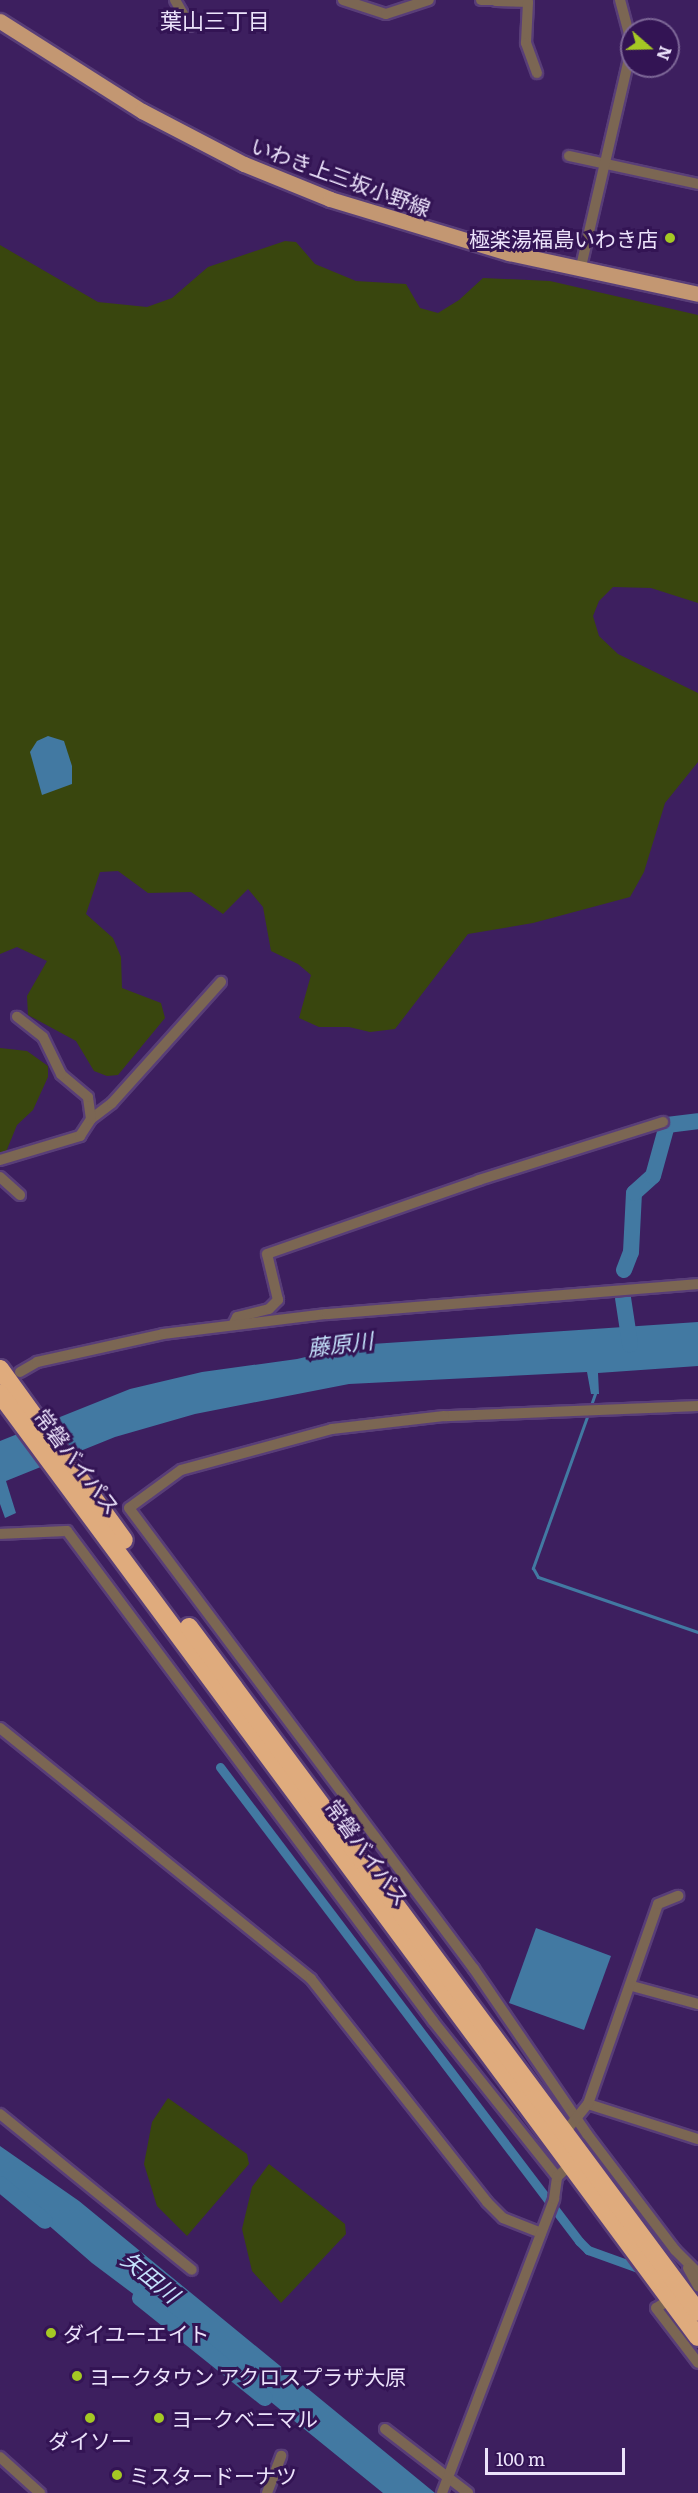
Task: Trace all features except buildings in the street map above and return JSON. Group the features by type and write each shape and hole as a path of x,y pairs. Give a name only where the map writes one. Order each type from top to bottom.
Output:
{"highway":[{"name":"常磐バイパス","path":"0,1369 87,1498 571,2164 663,2281 698,2312"},
{"name":"常磐バイパス","path":"87,1498 565,2132 698,2337"}],"main road":[{"name":"いわき上三坂小野線","path":"0,21 133,106 244,164 330,199 443,235 580,271 698,294"}],"street":[{"path":"175,0 190,26"},
{"path":"343,0 387,14 429,0"},
{"path":"481,0 528,2 526,44 537,73"},
{"path":"580,271 632,45 620,0"},
{"path":"569,156 698,184"},
{"path":"0,1160 80,1136 92,1119 112,1103 221,982"},
{"path":"17,1017 43,1037 61,1074 88,1097 92,1119"},
{"path":"233,1325 237,1317 268,1309 278,1300 267,1254 479,1180 663,1122"},
{"path":"0,1177 20,1195"},
{"path":"11,1385 37,1362 163,1334 327,1314 698,1284"},
{"path":"698,1406 444,1416 332,1429 181,1470 129,1508 439,1921 577,2117 685,2260 698,2273"},
{"path":"0,1534 67,1531 383,1955 557,2177"},
{"path":"0,1728 311,1979 487,2202 503,2218 541,2233"},
{"path":"565,2132 588,2104 632,1986 658,1904 678,1896"},
{"path":"632,1986 698,2004"},
{"path":"588,2104 698,2139"},
{"path":"0,2114 192,2270"},
{"path":"442,2493 549,2213 554,2199 557,2177 571,2164"},
{"path":"685,2260 698,2286"},
{"path":"663,2281 656,2308 698,2363"},
{"path":"385,2429 468,2493"},
{"path":"267,2493 281,2456"},
{"path":"0,2457 40,2493"}],"green space":[{"path":"285,241 296,242 315,264 356,281 406,284 420,308 438,313 459,300 483,278 550,281 698,315 698,603 651,588 613,587 599,601 593,616 599,636 618,654 698,693 698,762 665,803 644,872 630,897 533,923 468,934 395,1029 370,1032 349,1027 319,1027 299,1018 311,975 298,964 271,951 263,907 248,889 223,914 191,892 148,893 118,871 100,872 86,914 113,938 121,957 122,988 161,1003 165,1018 118,1075 107,1076 94,1071 76,1041 28,1015 27,996 47,961 17,947 0,954 0,245 98,302 147,307 172,298 208,267"},
{"path":"0,1048 27,1051 48,1066 48,1077 33,1110 17,1125 6,1152 0,1153"},
{"path":"168,2098 247,2154 249,2164 187,2236 157,2206 144,2164 152,2122"},
{"path":"269,2164 345,2224 346,2234 281,2303 252,2271 242,2229 252,2187"}],"water":[{"path":"48,736 64,741 72,766 72,784 42,795 30,752 37,741"},
{"path":"698,1322 698,1366 598,1373 599,1394 591,1394 587,1372 349,1384 195,1414 115,1437 6,1481 16,1513 5,1518 0,1504 0,1441 130,1389 202,1372 297,1359 357,1345"},
{"path":"536,1928 611,1956 584,2030 509,2003"},
{"path":"0,2146 79,2201 435,2493 383,2493 196,2341 92,2263 0,2183"}],"waterway":[{"path":"624,1270 631,1252 634,1193 653,1176 667,1125 698,1121"},
{"path":"623,1298 630,1344"},
{"path":"590,1408 596,1391"},
{"path":"588,1414 533,1568 538,1577 698,1632"},
{"path":"220,1767 579,2241 588,2250 646,2271"},
{"name":"矢田川","path":"0,2184 45,2221"},
{"name":"矢田川","path":"140,2298 265,2398"}],"place":[{"name":"極楽湯福島いわき店","path":"670,238"},
{"name":"ダイユーエイト","path":"51,2333"},
{"name":"ヨークタウン アクロスプラザ大原","path":"77,2376"},
{"name":"ダイソー","path":"90,2418"},
{"name":"ヨークベニマル","path":"159,2418"},
{"name":"ミスタードーナツ","path":"117,2475"}],"district":[{"name":"葉山三丁目","path":"215,20"}],"water label":[{"name":"藤原川","path":"340,1343"}]}
